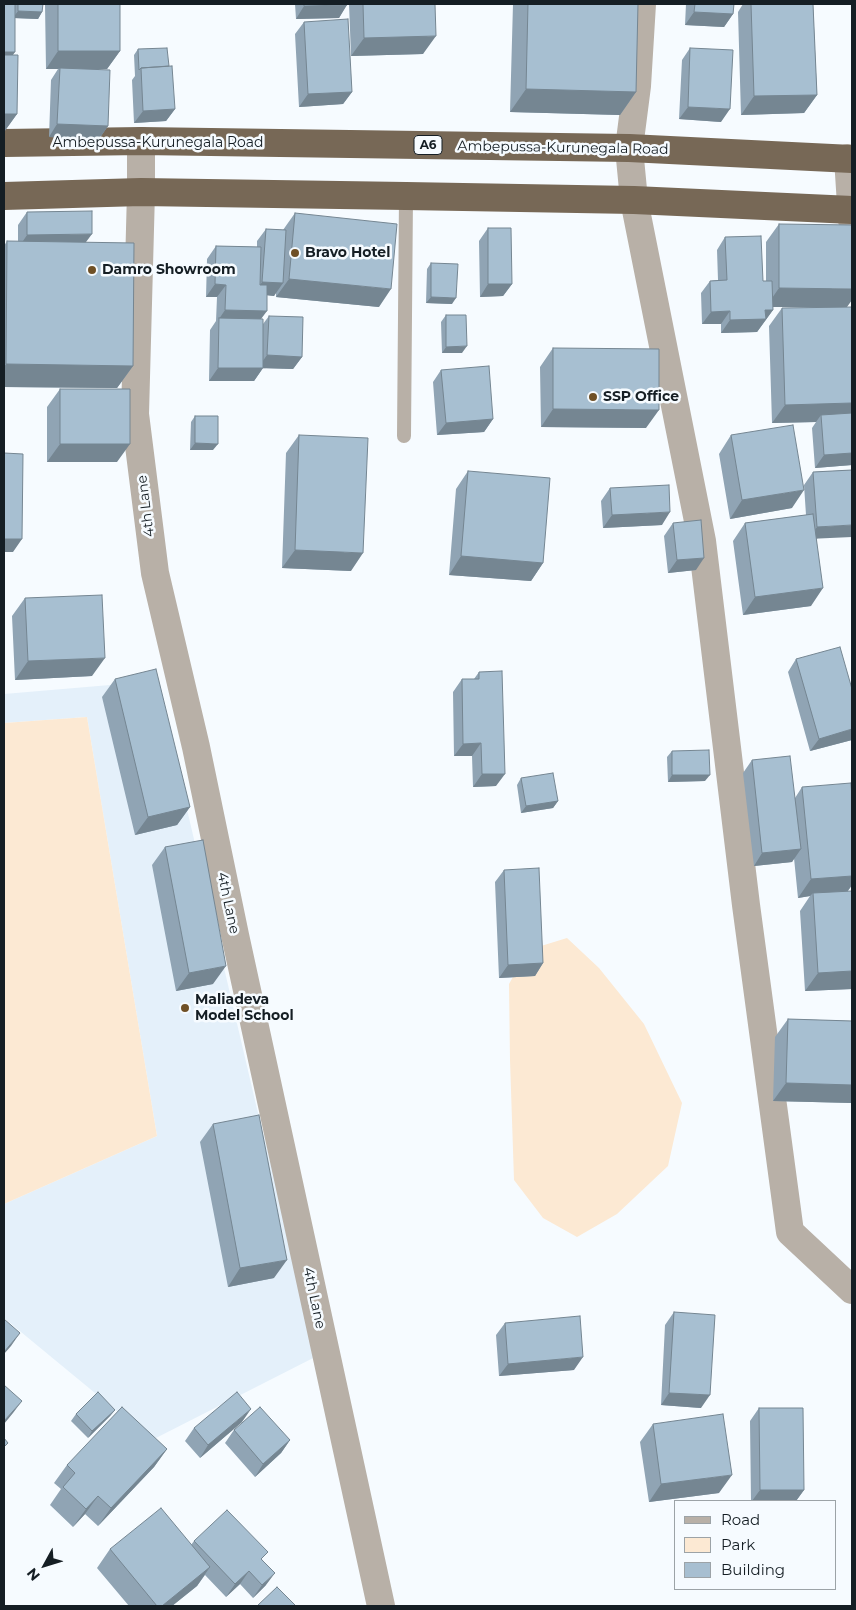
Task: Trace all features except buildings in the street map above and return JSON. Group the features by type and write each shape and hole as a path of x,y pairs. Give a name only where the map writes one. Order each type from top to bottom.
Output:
{"highway":[{"name":"Ambepussa-Kurunegala Road","path":"4,143 141,141 629,148 850,158"},
{"path":"4,196 141,192 634,200 852,213"}],"street":[{"path":"642,4 637,86 629,148 634,200 702,542 745,895 790,1232 852,1290"},
{"name":"4th Lane","path":"141,141 135,414 154,574 196,747 243,974 381,1606"},
{"path":"850,158 852,213"}],"lane":[{"path":"404,436 406,196"}],"shaded area":[{"name":"Maliadeva Model School","path":"157,681 257,1109 321,1354 152,1440 4,1318 4,1204 157,1136 87,717 4,723 4,694"}],"green space":[{"path":"87,717 157,1136 4,1204 4,723"},
{"path":"567,938 599,968 644,1024 682,1103 668,1166 617,1214 577,1237 543,1218 514,1180 509,984 528,950"}],"place":[{"name":"Bravo Hotel","path":"295,253"},
{"name":"Damro Showroom","path":"92,270"},
{"name":"SSP Office","path":"593,397"},
{"name":"Maliadeva Model School","path":"185,1008"}]}
